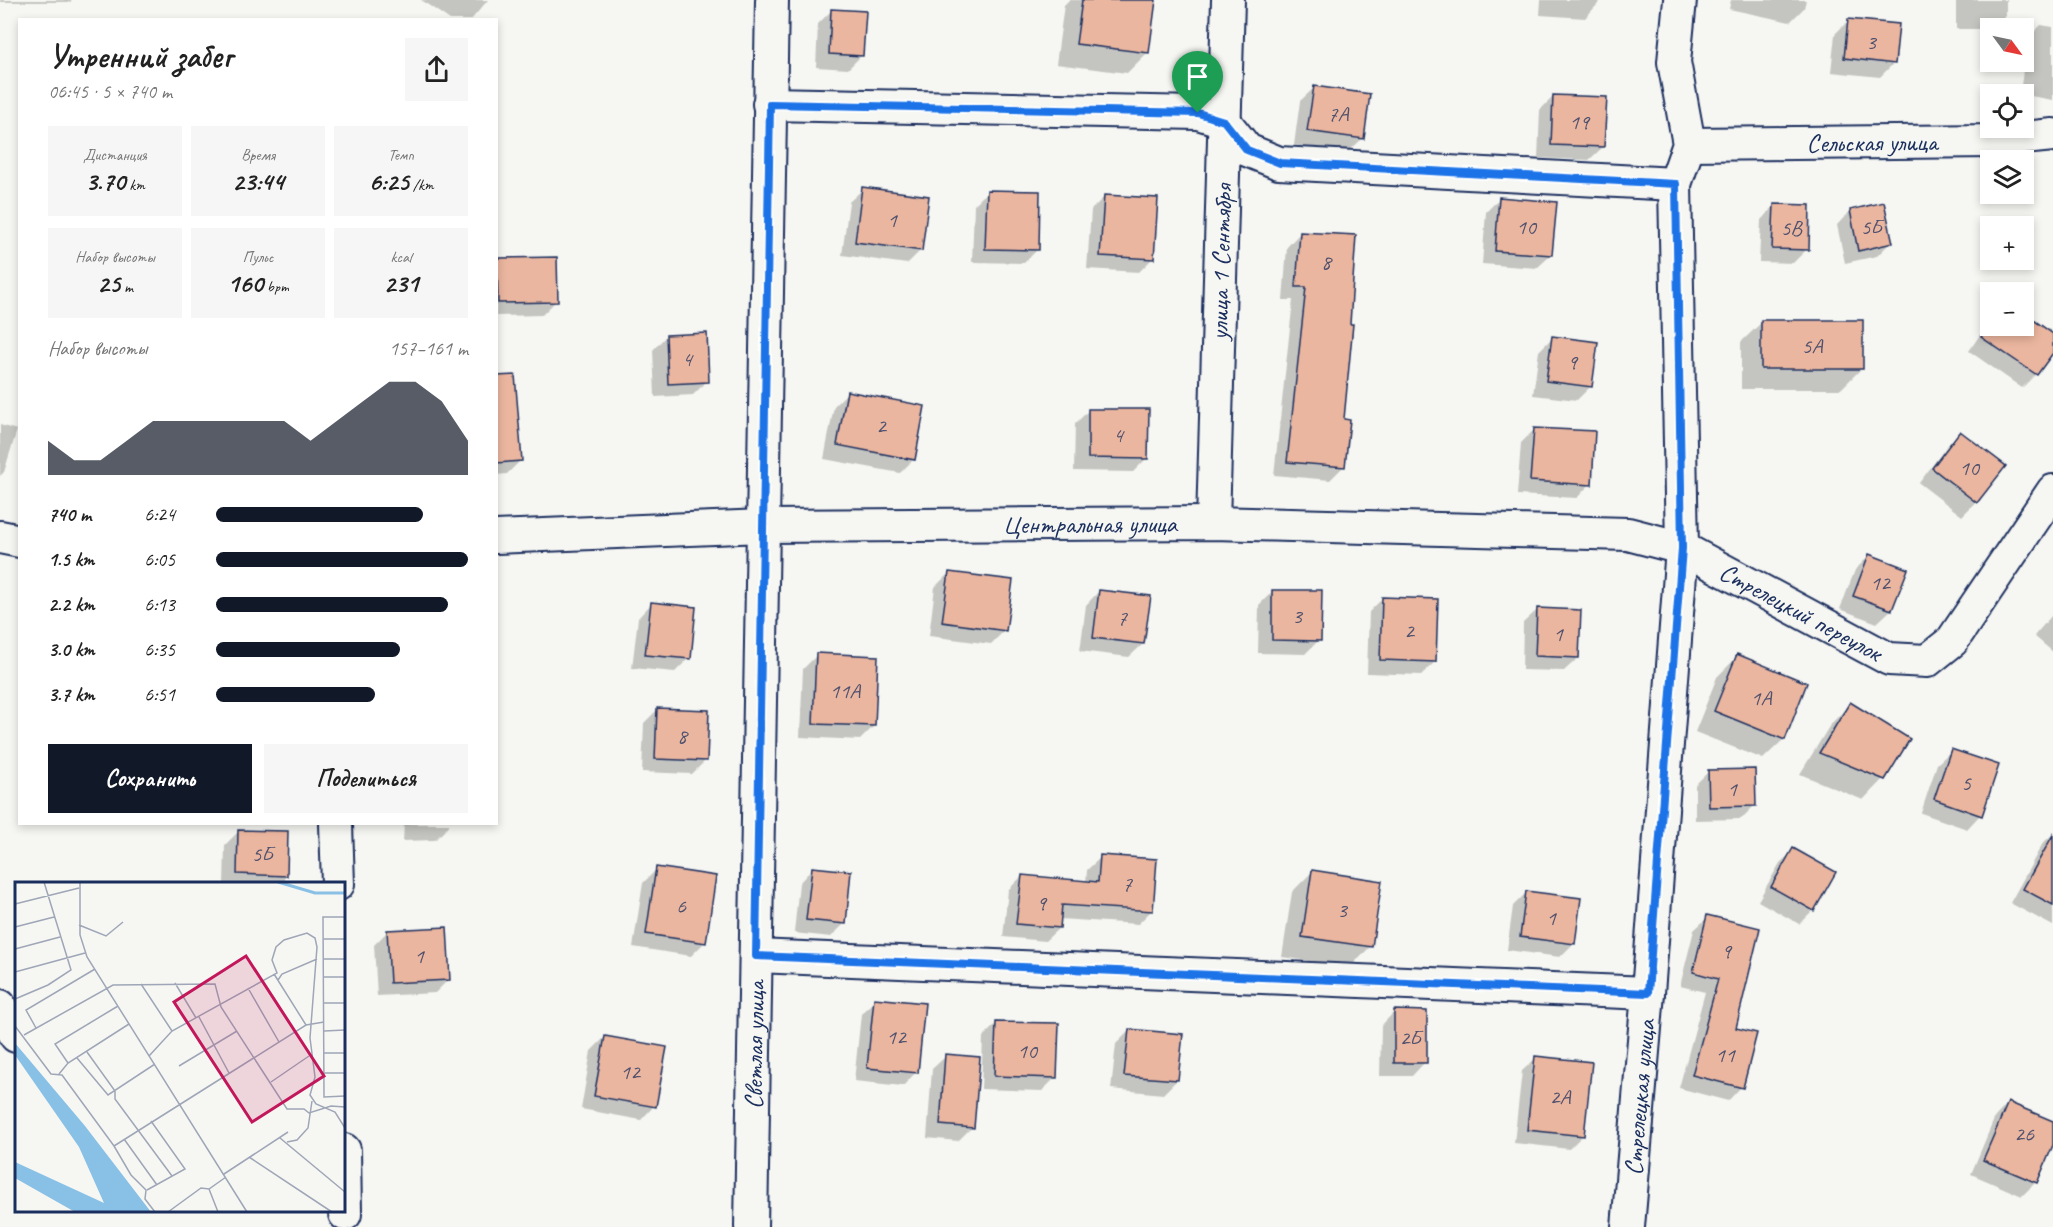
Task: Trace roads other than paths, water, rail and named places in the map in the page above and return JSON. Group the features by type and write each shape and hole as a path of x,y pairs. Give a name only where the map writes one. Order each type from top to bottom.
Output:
{"street":[{"name":"Светлая улица","path":"751,1227 772,0"},
{"name":"улица 1 Сентября","path":"1213,523 1228,0"},
{"name":"Стрелецкая улица","path":"1629,1227 1682,548 1676,184 1689,144 1674,62 1680,0"},
{"path":"770,104 1198,113 1224,121 1247,150 1280,163 1676,184"},
{"name":"Сельская улица","path":"1689,144 1993,141 2053,135"},
{"name":"Стрелецкий переулок","path":"1682,548 1889,659 1927,661 1952,641 2053,491"},
{"name":"Центральная улица","path":"498,537 763,526 1213,523 1628,534 1682,548"},
{"path":"0,537 18,541"},
{"path":"336,825 338,882"},
{"path":"756,956 1648,993"},
{"path":"0,1006 15,1034"},
{"path":"345,1167 348,1217"}]}
